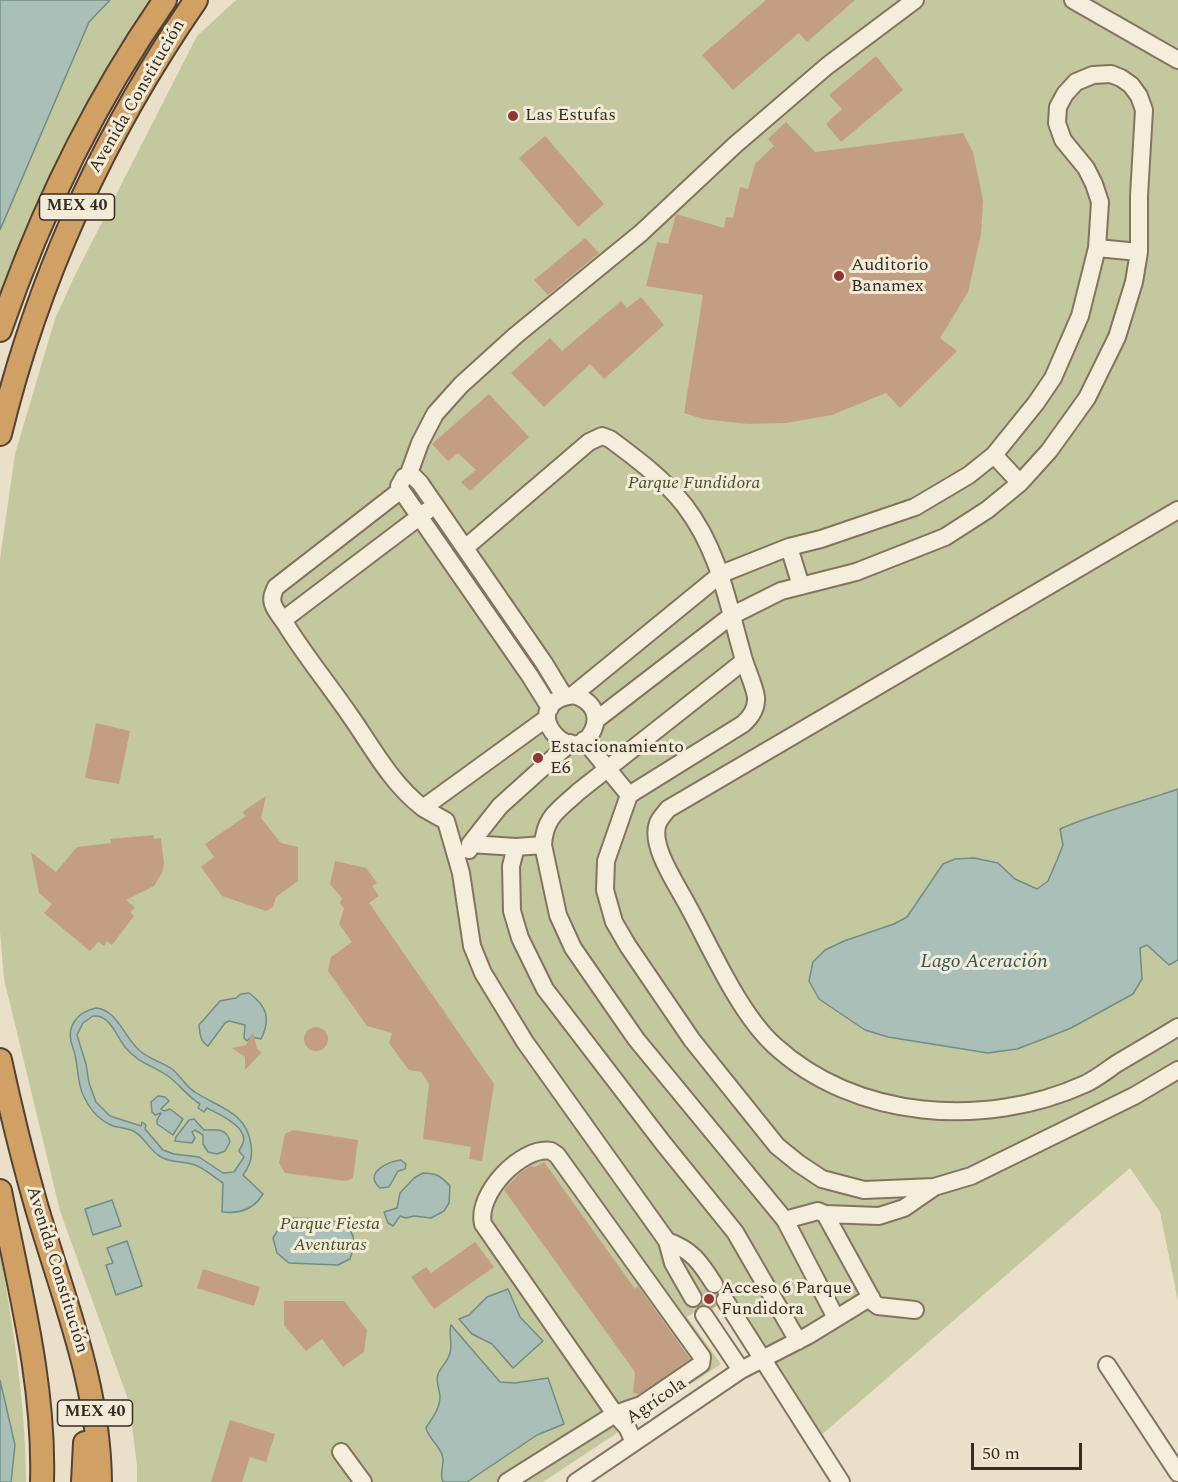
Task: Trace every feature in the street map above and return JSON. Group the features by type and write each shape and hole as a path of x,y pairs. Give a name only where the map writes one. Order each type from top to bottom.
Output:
{"highway":[{"name":"Avenida Constitución","path":"0,330 32,245 75,152 124,61 165,0"},
{"name":"Avenida Constitución","path":"0,434 9,396 40,298 78,206 123,116 196,0"},
{"name":"Avenida Constitución","path":"0,1060 34,1198 80,1346 93,1402 100,1482"},
{"name":"Avenida Constitución","path":"0,1191 25,1312 39,1398 42,1482"},
{"path":"80,1346 86,1419 83,1482"}],"street":[{"path":"630,795 609,769 577,742 561,741 554,735 549,727 548,713 530,676 419,516 404,483 435,414 461,385 515,336 640,232 735,145 827,66 915,0"},
{"path":"1073,0 1178,60"},
{"path":"423,808 548,713 555,701 568,696 721,574 789,547 915,507 969,475 994,455 1053,378 1080,316 1097,248 1100,202 1086,168 1063,140 1057,123 1058,107 1065,94 1076,82 1093,75 1111,74 1131,85 1139,96 1144,110 1139,196 1139,252 1134,282 1116,337 1087,398 1048,451 1020,483 987,510 945,537 856,572 781,591 731,616 596,720"},
{"path":"1097,248 1139,252"},
{"path":"465,548 589,442 602,436 610,439 657,475 684,505 708,541 721,574 731,616 756,696 755,708 750,717 732,731 630,795 606,861 605,890 614,922 623,938 692,1040 777,1146 798,1163 822,1179 864,1190 934,1187 971,1176 1134,1096 1178,1070"},
{"path":"994,455 1020,483"},
{"path":"461,873 471,844 500,806 593,729 596,720 590,703 582,697 568,696 417,478 404,483 276,587 272,600 274,606 304,654 349,713 385,770 406,795 446,821 461,873 472,946 483,973 525,1042 667,1241 684,1259 704,1291"},
{"path":"283,620 435,505"},
{"path":"1178,510 668,809 658,823 655,838 673,879 746,1012 773,1044 811,1073 851,1092 898,1106 941,1111 988,1110 1037,1100 1086,1083 1178,1027"},
{"path":"789,547 801,586"},
{"path":"744,661 555,813 545,825 543,845 558,915 573,948 636,1039 785,1220 836,1318"},
{"path":"471,844 516,847 543,845"},
{"path":"516,847 512,866 512,911 520,938 545,989 663,1143 735,1232 798,1341"},
{"path":"507,1482 615,1414 649,1400 701,1364 702,1357 557,1155 552,1151 535,1151 525,1156 500,1178 484,1208 483,1224 615,1414 627,1426 634,1442"},
{"path":"785,1220 818,1211 825,1214 879,1216 904,1208 934,1187"},
{"path":"825,1214 878,1306 915,1310"},
{"name":"Agrícola","path":"576,1482 741,1370 798,1341 871,1297"},
{"path":"741,1370 715,1307 759,1359 841,1482"},
{"path":"1107,1365 1178,1473"},
{"path":"341,1452 363,1482"}],"green space":[{"path":"0,0 151,0 131,31 37,205 0,298"},
{"name":"Parque Fundidora","path":"236,0 1178,0 1178,1301 1160,1212 1130,1168 819,1437 728,1291 687,1317 721,1364 543,1482 137,1482 129,1402 60,1211 4,979 0,932 0,559 15,454 55,319 75,275 197,36"},
{"path":"0,1252 21,1395 26,1482 0,1482"}],"water":[{"path":"0,0 110,0 89,22 0,230"},
{"name":"Lago Aceración","path":"1178,789 1178,960 1169,965 1147,945 1140,948 1142,979 1133,994 1071,1028 1017,1049 988,1053 888,1037 865,1030 819,999 809,981 813,962 825,950 907,917 943,864 955,859 974,858 998,863 1015,879 1037,889 1048,881 1063,845 1060,829"},
{"path":"249,993 260,1003 266,1013 266,1025 261,1039 251,1037 247,1041 244,1038 245,1025 229,1021 208,1046 205,1044 199,1025 220,1001"},
{"path":"96,1008 110,1014 140,1051 172,1069 192,1090 230,1112 244,1125 252,1153 243,1175 263,1194 251,1207 240,1211 222,1212 223,1183 196,1165 161,1157 135,1132 108,1124 92,1110 80,1085 70,1034 74,1022 89,1010","holes":["93,1016 99,1016 108,1022 130,1053 172,1079 200,1104 198,1108 204,1112 207,1108 237,1126 244,1137 239,1151 244,1157 234,1172 223,1173 199,1157 174,1154 163,1150 145,1129 146,1125 142,1122 141,1126 110,1116 96,1102 77,1035 83,1023"]},
{"path":"158,1096 165,1097 169,1101 161,1109 164,1111 170,1109 183,1119 173,1135 157,1124 161,1113 155,1115 152,1112 151,1102"},
{"path":"194,1119 204,1130 220,1130 226,1134 230,1142 225,1151 217,1154 208,1152 203,1144 203,1135 195,1130 192,1132 195,1138 192,1143 175,1141 189,1120"},
{"path":"401,1160 406,1164 405,1169 398,1171 389,1187 380,1188 375,1183 375,1173 389,1163"},
{"path":"423,1173 438,1176 450,1186 449,1203 444,1211 431,1218 400,1216 393,1226 388,1223 384,1212 397,1208 400,1193 414,1178"},
{"path":"112,1200 121,1226 93,1235 85,1209"},
{"path":"293,1218 329,1220 347,1227 352,1234 354,1245 350,1259 338,1265 289,1263 277,1253 273,1238 281,1225"},
{"path":"127,1241 142,1286 116,1295 106,1265 113,1263 107,1248"},
{"path":"508,1289 520,1317 543,1341 513,1368 492,1344 472,1334 459,1319 469,1315 487,1297"},
{"path":"451,1325 500,1382 515,1383 548,1378 564,1424 537,1435 467,1482 443,1482 442,1454 426,1428 439,1406 437,1377 450,1353"},
{"path":"0,1380 15,1445 11,1482 0,1482"}],"building":[{"path":"766,0 855,0 807,42 799,33 733,90 702,55"},
{"path":"876,56 903,90 841,142 826,124 842,109 829,95"},
{"name":"Auditorio Banamex","path":"786,122 815,152 963,133 973,152 983,200 981,234 968,292 940,338 957,351 900,408 886,393 832,415 786,423 748,424 703,419 684,413 703,295 646,286 657,242 668,244 676,214 724,228 726,217 733,218 740,187 748,189 755,164 774,146 768,139"},
{"path":"545,136 604,204 578,227 519,158"},
{"path":"585,238 599,253 548,295 534,280"},
{"path":"641,297 664,325 604,379 590,364 544,407 511,373 550,338 562,351 621,301 627,308"},
{"path":"489,394 529,437 470,491 461,482 476,470 458,453 448,461 432,444"},
{"path":"96,723 130,731 119,784 85,778"},
{"path":"266,796 261,818 281,843 298,847 298,881 276,897 273,907 266,911 222,896 201,867 214,857 205,844 246,816 242,812"},
{"path":"154,835 154,839 161,838 164,863 162,873 154,886 126,900 135,908 130,912 134,916 112,945 107,941 104,946 98,942 90,951 44,913 52,904 39,893 31,852 56,872 77,847 111,843 110,839"},
{"path":"335,861 366,868 377,883 372,886 379,896 369,903 494,1084 482,1161 469,1159 471,1147 423,1139 429,1084 421,1072 409,1070 389,1043 392,1033 367,1026 328,971 331,957 352,942 339,924 344,908 340,903 342,898 330,884"},
{"path":"316,1027 321,1028 327,1034 327,1044 321,1050 316,1051 311,1050 305,1044 304,1039 305,1034 311,1028"},
{"path":"253,1032 257,1049 262,1052 245,1070 245,1057 232,1048 246,1045"},
{"path":"293,1130 358,1140 353,1178 346,1181 285,1173 279,1163 285,1134"},
{"path":"544,1162 635,1289 638,1286 690,1359 639,1394 633,1393 635,1372 504,1190 521,1172"},
{"path":"475,1242 494,1267 434,1309 411,1277 426,1267 431,1273"},
{"path":"203,1269 260,1287 254,1306 197,1288"},
{"path":"705,1290 710,1294 717,1294 716,1306 712,1309 708,1305 700,1306 703,1299 702,1292"},
{"path":"284,1301 344,1301 367,1330 364,1352 343,1367 322,1339 306,1351 284,1325"},
{"path":"230,1420 275,1434 266,1462 250,1457 242,1482 211,1482"}],"tunnel":[{"path":"705,1290 716,1306"}],"place":[{"name":"Las Estufas","path":"513,116"},
{"name":"Auditorio Banamex","path":"839,276"},
{"name":"Estacionamiento E6","path":"538,758"},
{"name":"Acceso 6 Parque Fundidora","path":"709,1299"}],"park label":[{"name":"Parque Fiesta Aventuras","path":"330,1235"}]}
